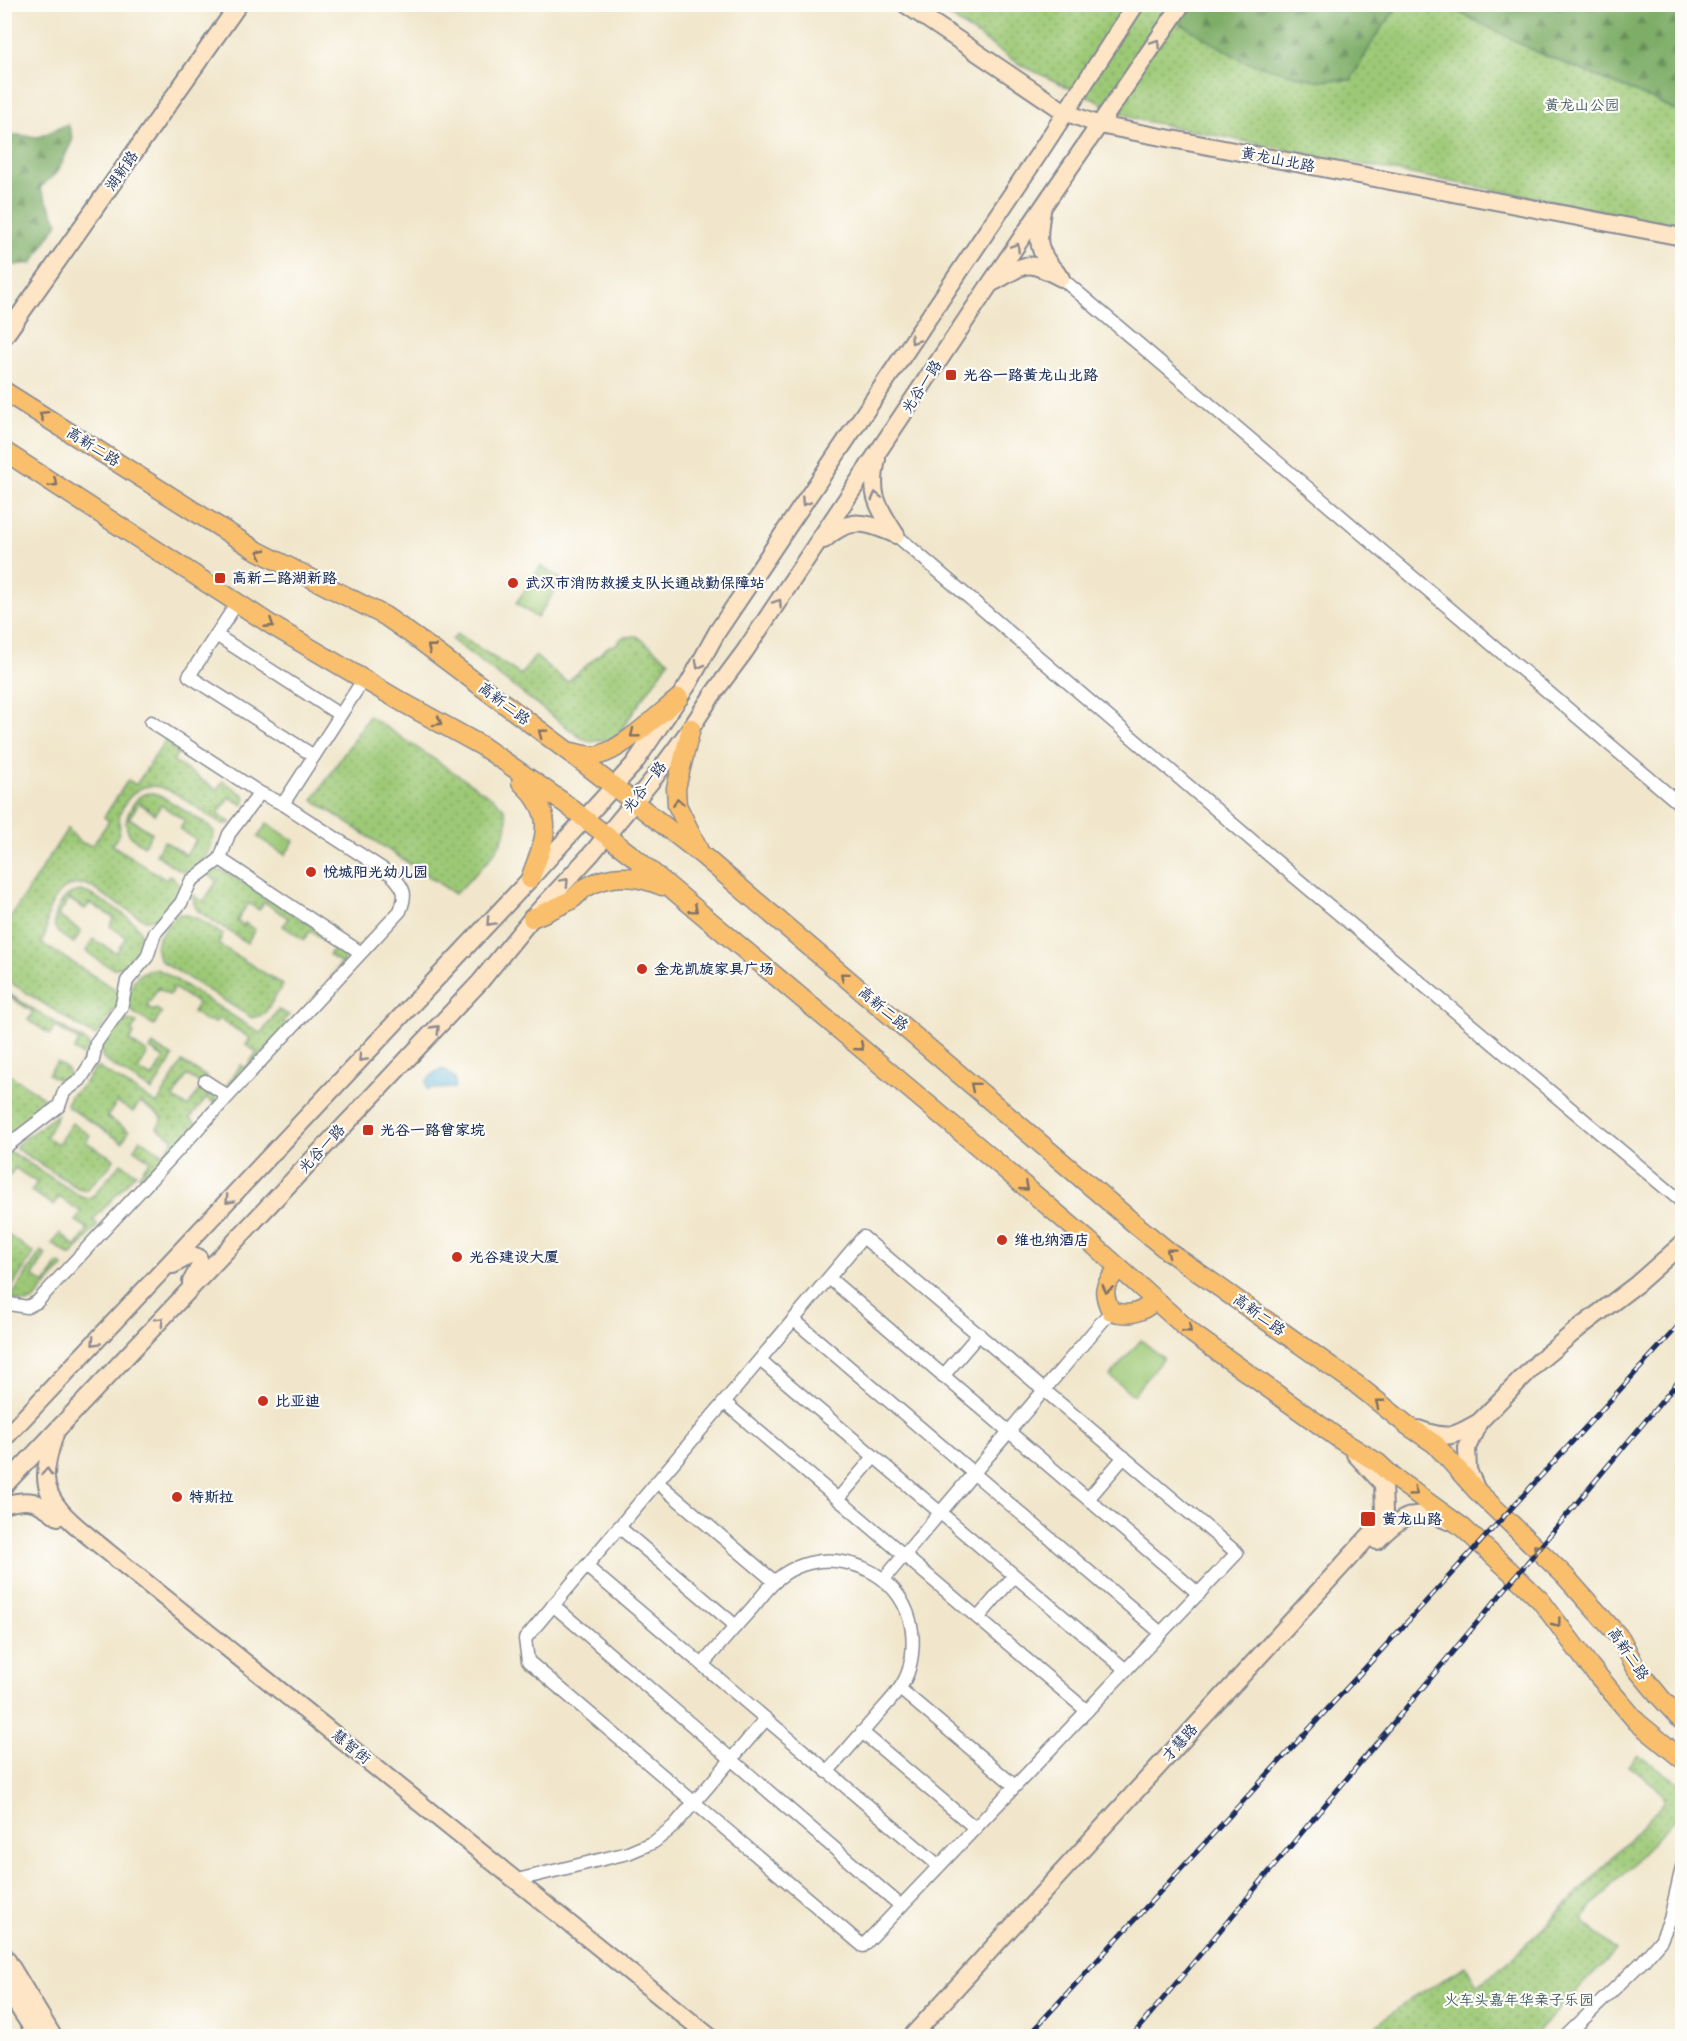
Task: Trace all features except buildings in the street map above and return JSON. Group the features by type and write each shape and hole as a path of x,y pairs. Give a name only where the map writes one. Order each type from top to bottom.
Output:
{"main road":[{"name":"高新二路","path":"4,391 254,549 385,616 702,855 1143,1231 1356,1384 1407,1425 1435,1444 1477,1491 1564,1575 1621,1639 1636,1668 1683,1721"},
{"path":"4,451 273,626 363,680 482,746 606,836 981,1149 1193,1334 1342,1441 1378,1463 1462,1527 1541,1601 1588,1664 1637,1722 1683,1759"},
{"path":"564,750 588,756 610,751 679,698"},
{"path":"691,728 677,781 677,805 702,855"},
{"path":"482,746 534,794 544,815 546,837 530,879"},
{"path":"532,918 572,900 585,888 605,879 627,876 645,879 672,890"},
{"path":"1119,1268 1105,1287 1105,1298 1111,1311 1122,1315 1135,1313 1144,1310 1155,1300"}],"street":[{"name":"湖新路","path":"4,337 238,4"},
{"name":"黄龙山北路","path":"905,4 1065,112 1100,125 1683,237"},
{"name":"光谷一路","path":"4,1439 530,879 634,764 679,698 717,632 1136,4"},
{"name":"光谷一路","path":"4,1486 480,982 532,918 634,802 691,728 1182,4"},
{"path":"1043,207 1039,231 1040,251 1061,278 1683,806"},
{"path":"990,284 1026,265 1037,265 1061,278"},
{"path":"879,452 873,478 874,494 880,510 896,536"},
{"path":"812,551 834,531 852,524 871,524 896,536 1292,875 1683,1202"},
{"path":"237,603 189,676 314,756"},
{"path":"216,635 340,716"},
{"path":"283,804 363,680"},
{"path":"4,1303 27,1306 37,1302 400,911 405,899 402,886 392,875 151,722"},
{"path":"4,1148 58,1106 64,1092 80,1080 93,1060 96,1043 122,1008 127,981 147,957 155,933 181,903 191,881 220,859 229,834 260,793"},
{"path":"220,859 360,952"},
{"path":"204,1081 228,1096"},
{"path":"863,1237 1237,1553 863,1946 528,1661 525,1639 829,1278 863,1237"},
{"path":"1407,1425 1437,1436 1456,1434 1479,1422 1538,1362 1637,1284 1683,1244"},
{"path":"152,1281 178,1262 192,1255 198,1257 201,1264 177,1302"},
{"path":"829,1278 1199,1594"},
{"path":"884,1579 1111,1311"},
{"path":"794,1320 1161,1633"},
{"path":"943,1376 979,1334"},
{"path":"759,1360 1126,1670"},
{"path":"4,1420 52,1387"},
{"path":"724,1402 1087,1711"},
{"path":"1477,1491 1468,1470 1467,1448 1479,1422"},
{"name":"慧智街","path":"57,1431 47,1462 46,1476 47,1490 62,1512 108,1552 709,2037"},
{"name":"才慧路","path":"912,2037 1381,1523 1384,1512 1383,1484 1342,1441"},
{"path":"838,1499 874,1457"},
{"path":"1088,1499 1124,1457"},
{"path":"657,1482 775,1582"},
{"name":"慧智街","path":"4,1505 30,1501 45,1507 698,2037"},
{"name":"才慧路","path":"926,2037 1387,1530 1412,1515 1423,1513 1437,1516 1462,1527"},
{"path":"619,1527 736,1626"},
{"path":"702,1665 775,1582 798,1567 815,1562 832,1561 863,1567 884,1579 893,1587 909,1615 913,1633 910,1666 900,1689 828,1772"},
{"path":"586,1566 939,1866"},
{"path":"978,1618 1014,1576"},
{"path":"553,1605 901,1906"},
{"path":"900,1689 1015,1786"},
{"path":"517,1880 614,1857 654,1842 670,1830 766,1719"},
{"path":"862,1732 975,1828"},
{"path":"1566,2037 1643,1961 1661,1940 1670,1918 1683,1867"},
{"path":"4,1955 53,2037"},
{"path":"4,1985 37,2037"}],"green space":[{"name":"黄龙山公园","path":"933,5 1682,5 1682,226 1135,119 1021,65"},
{"path":"1164,5 1399,5 1376,36 1351,80 1314,80 1245,62 1181,24"},
{"path":"1445,5 1682,5 1682,114 1652,99 1537,52"},
{"path":"68,124 73,139 58,171 40,188 58,223 32,263 5,266 5,134 39,137"},
{"path":"541,566 562,580 537,618 516,603"},
{"path":"457,634 521,675 535,656 567,682 623,637 637,636 669,661 619,734 614,738 591,742 580,737 452,640"},
{"path":"369,716 494,799 504,809 507,820 500,844 492,856 455,894 313,800"},
{"path":"166,739 174,744 171,748 178,753 173,761 217,790 223,781 244,795 245,800 243,805 229,797 218,814 231,823 223,824 169,790 156,786 143,787 131,795 121,811 119,833 112,845 166,880 170,875 179,884 179,893 161,918 146,920 86,884 69,886 54,900 41,943 121,993 118,1005 97,1035 93,1035 5,979 4,927 68,828 79,841 93,845 109,821 104,817 128,780 136,785"},
{"path":"152,793 160,795 209,826 214,832 206,857 197,868 185,872 156,854 164,841 186,855 196,840 180,829 185,821 161,805 155,814 139,803 129,818 152,833 144,846 128,832 126,825 133,805 142,795"},
{"path":"267,823 294,841 285,855 258,837"},
{"path":"214,870 225,871 339,943 345,952 343,965 329,981 341,963 329,955 334,947 310,931 304,940 283,926 288,918 264,902 259,910 248,903 237,921 255,930 247,943 198,911 193,895 203,902 217,881 208,874"},
{"path":"81,891 114,908 140,931 139,950 126,965 110,967 86,951 93,939 116,953 126,937 110,926 114,918 90,903 85,909 69,899 58,916 81,931 74,943 57,931 54,921 60,904 72,893"},
{"path":"177,914 196,918 212,927 223,935 218,944 283,985 264,1014 252,1018 161,961 157,954 157,942"},
{"path":"156,969 261,1034 278,1010 289,1015 283,1021 288,1025 230,1089 226,1087 241,1065 246,1068 257,1052 246,1045 250,1038 219,1018 215,1023 209,1020 207,1022 193,1012 198,1004 174,988 169,995 158,988 147,1006 162,1013 154,1025 135,1014 129,1003 132,985 142,973"},
{"path":"4,991 88,1043 90,1054 77,1077 65,1084 48,1074 57,1062 73,1076 85,1057 74,1050 79,1041 55,1026 50,1034 28,1020 33,1012 10,997 5,1005"},
{"path":"128,1020 137,1023 131,1031 134,1033 129,1041 148,1053 138,1070 152,1078 164,1058 150,1049 153,1045 173,1057 152,1091 104,1060 101,1054 101,1047 106,1036 116,1026"},
{"path":"182,1062 207,1077 203,1085 187,1075 173,1098 188,1107 200,1089 210,1095 212,1091 217,1100 215,1104 207,1098 190,1118 197,1124 146,1180 139,1175 150,1160 134,1149 140,1139 164,1154 174,1139 157,1128 163,1118 140,1102 133,1112 117,1102 107,1117 129,1131 122,1142 68,1107 67,1104 70,1096 98,1067 157,1104"},
{"path":"4,1071 43,1097 47,1109 5,1140"},
{"path":"58,1114 46,1137 58,1144 72,1123 90,1135 86,1142 114,1159 86,1190 78,1188 17,1149 16,1145"},
{"path":"11,1152 83,1198 94,1195 121,1163 136,1173 93,1220 98,1225 71,1256 52,1244 60,1233 76,1247 88,1229 76,1221 81,1212 59,1197 53,1205 31,1191 37,1183 15,1168 9,1176 5,1173 5,1153"},
{"path":"5,1233 34,1253 12,1287 5,1292"},
{"path":"41,1251 46,1254 33,1276 45,1284 58,1263 63,1266 34,1300 26,1303 10,1299"},
{"path":"1141,1340 1163,1358 1133,1395 1110,1376"},
{"name":"火车头嘉年华亲子乐园","path":"1638,1755 1682,1785 1682,1825 1675,1819 1590,1909 1583,1921 1616,1951 1533,2036 1386,2036 1377,2025 1410,1999 1466,1966 1477,1985 1502,1967 1571,1900 1661,1806 1664,1800 1659,1790 1628,1766"}],"water":[{"path":"443,1069 455,1078 455,1088 427,1089 426,1081"}],"railway":[{"path":"1028,2036 1682,1322"},
{"path":"1132,2036 1682,1377"}],"place":[{"name":"光谷一路黄龙山北路","path":"951,375"},
{"name":"高新二路湖新路","path":"220,578"},
{"name":"武汉市消防救援支队长通战勤保障站","path":"513,583"},
{"name":"悦城阳光幼儿园","path":"311,872"},
{"name":"金龙凯旋家具广场","path":"642,969"},
{"name":"光谷一路曾家垸","path":"368,1130"},
{"name":"维也纳酒店","path":"1002,1240"},
{"name":"光谷建设大厦","path":"457,1257"},
{"name":"比亚迪","path":"263,1401"},
{"name":"特斯拉","path":"177,1497"},
{"name":"黄龙山路","path":"1368,1519"}]}
